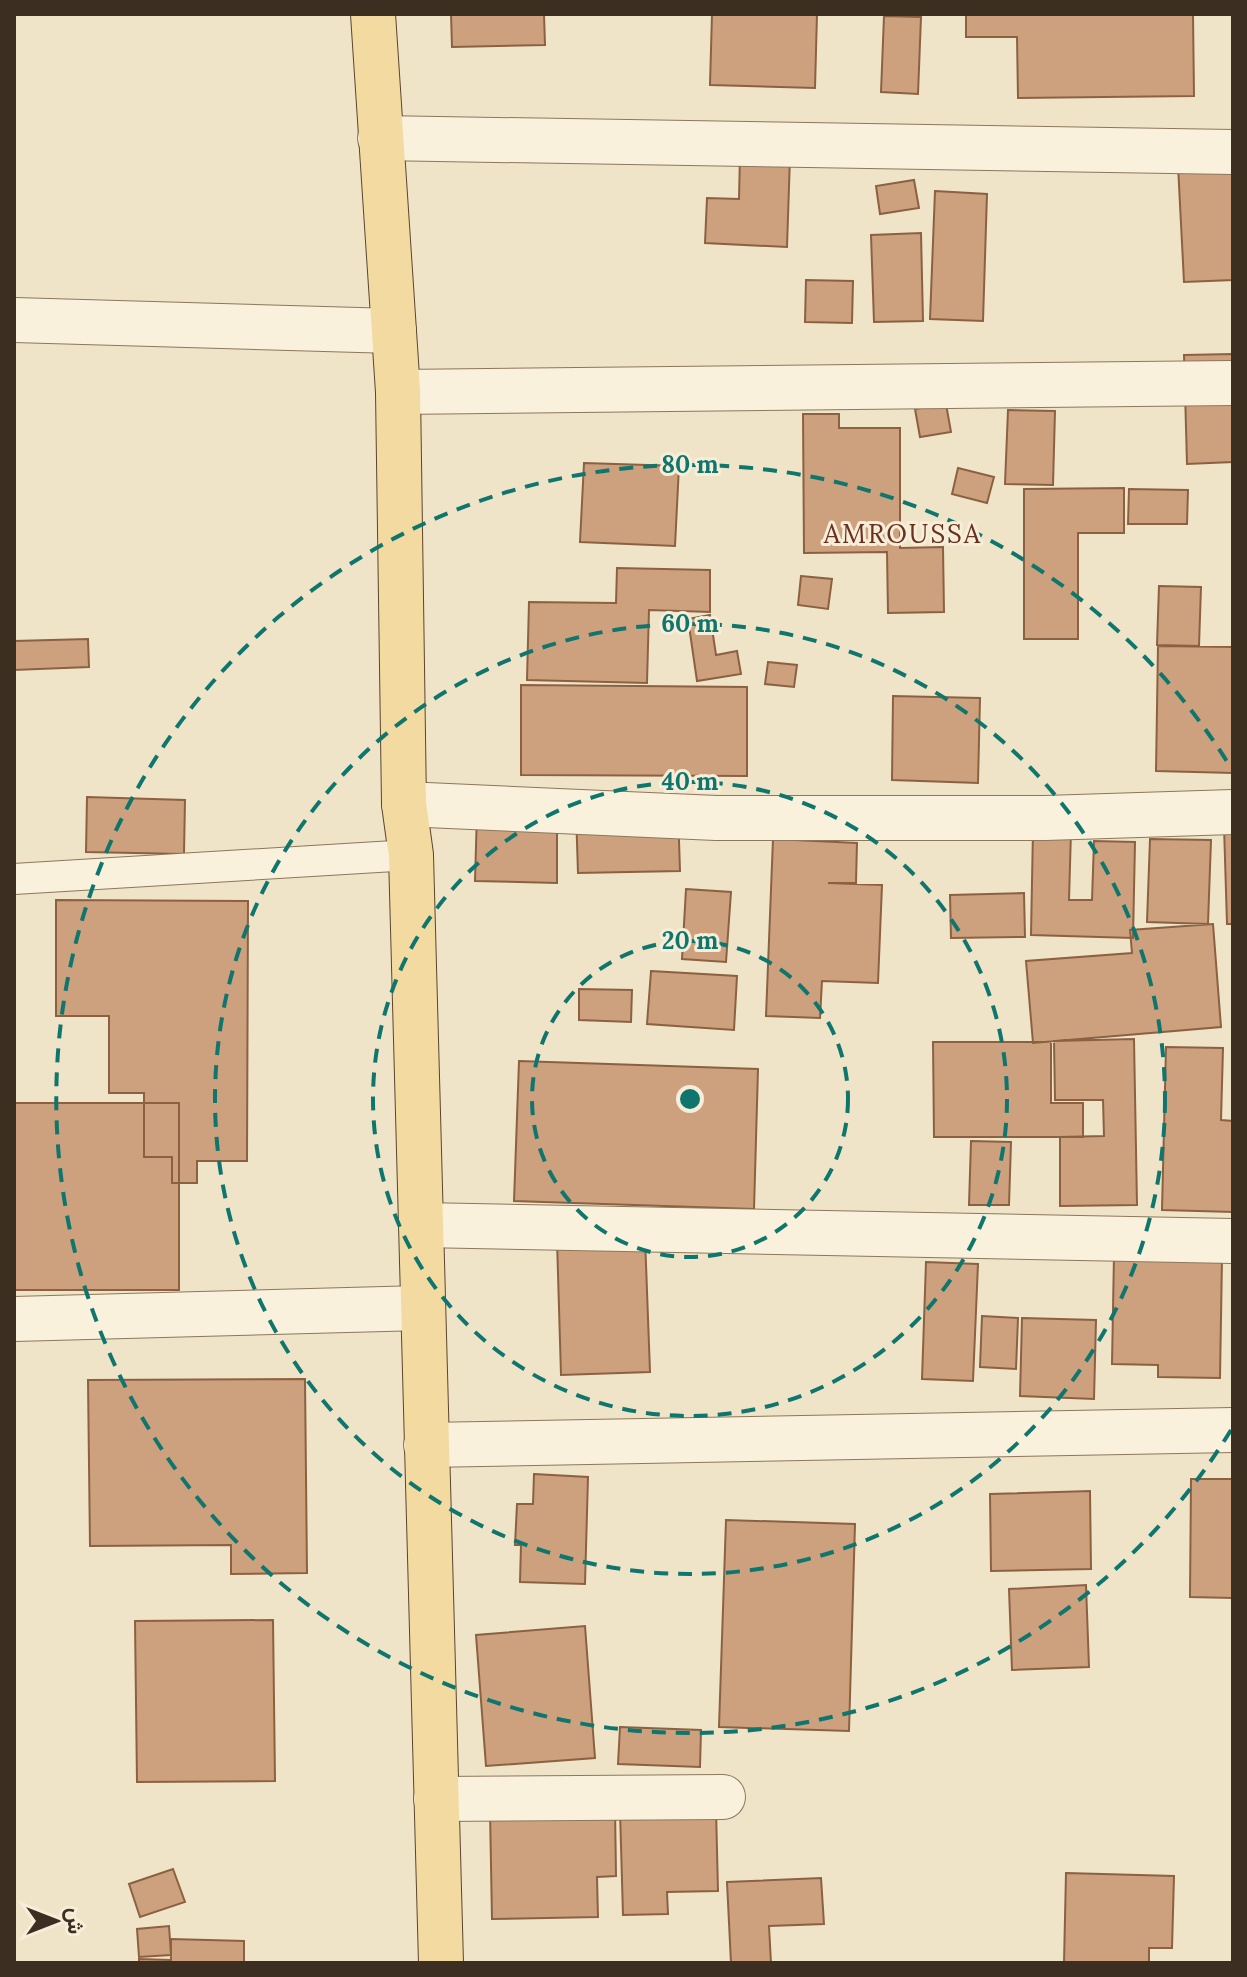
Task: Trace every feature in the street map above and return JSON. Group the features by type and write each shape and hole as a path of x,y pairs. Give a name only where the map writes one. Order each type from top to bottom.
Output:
{"main road":[{"path":"373,14 398,392 404,804 411,855 441,1963"}],"street":[{"path":"380,138 1233,152"},
{"path":"14,320 394,331"},
{"path":"398,392 1233,383"},
{"path":"404,804 716,818 1045,818 1233,812"},
{"path":"421,1225 1233,1241"},
{"path":"14,1319 422,1308"},
{"path":"426,1445 1233,1430"},
{"path":"436,1799 723,1797"}],"lane":[{"path":"14,879 411,855"}],"building":[{"path":"451,14 544,14 545,45 452,47"},
{"path":"712,14 817,14 815,88 710,85"},
{"path":"966,14 1193,14 1194,96 1018,98 1017,37 966,37"},
{"path":"884,16 921,17 918,94 881,92"},
{"path":"1233,144 1233,280 1184,282 1177,146"},
{"path":"740,155 790,157 787,247 705,243 707,198 739,199"},
{"path":"914,180 919,208 880,214 876,186"},
{"path":"935,191 987,194 983,321 930,319"},
{"path":"921,233 923,321 874,322 871,235"},
{"path":"806,280 853,281 852,323 805,322"},
{"path":"1233,354 1233,462 1187,464 1184,355"},
{"path":"946,404 951,432 920,437 915,409"},
{"path":"1008,410 1055,411 1053,485 1005,484"},
{"path":"803,414 839,414 839,428 900,428 900,548 943,547 944,612 888,613 887,552 804,553"},
{"path":"584,463 679,466 675,546 580,542"},
{"path":"958,468 994,477 987,503 952,494"},
{"path":"1124,488 1124,533 1078,533 1078,639 1024,639 1024,489"},
{"path":"1129,489 1188,490 1187,524 1128,524"},
{"path":"617,568 710,570 710,612 649,610 647,683 527,680 529,602 616,603"},
{"path":"801,576 832,579 828,609 798,605"},
{"path":"1159,586 1201,587 1199,646 1157,645"},
{"path":"710,615 716,655 737,651 741,674 697,681 688,619"},
{"path":"88,639 89,667 14,670 14,641"},
{"path":"1158,646 1233,647 1233,773 1156,771"},
{"path":"768,662 797,665 794,687 765,684"},
{"path":"521,685 747,687 747,776 521,775"},
{"path":"893,696 980,698 978,783 892,780"},
{"path":"87,797 185,800 184,854 86,852"},
{"path":"678,810 680,871 578,873 576,812"},
{"path":"477,812 557,814 557,883 475,881"},
{"path":"1224,826 1233,826 1233,924 1227,924"},
{"path":"1033,829 1071,831 1069,900 1092,900 1094,841 1135,842 1133,938 1031,935"},
{"path":"773,839 857,843 856,883 828,883 882,885 878,983 822,981 820,1018 766,1016"},
{"path":"1150,839 1211,840 1208,924 1147,922"},
{"path":"686,889 731,892 726,962 682,959"},
{"path":"1024,893 1025,937 951,938 950,895"},
{"path":"56,900 248,901 247,1161 197,1161 197,1183 172,1183 172,1157 144,1157 144,1093 109,1093 109,1016 56,1016"},
{"path":"1213,924 1221,1027 1033,1043 1026,961 1132,953 1130,930"},
{"path":"651,971 737,976 734,1030 647,1024"},
{"path":"579,989 632,990 631,1022 579,1020"},
{"path":"1134,1039 1137,1205 1060,1206 1060,1137 1104,1136 1103,1100 1055,1100 1054,1041"},
{"path":"933,1042 1051,1042 1051,1103 1083,1103 1083,1137 934,1137"},
{"path":"1166,1047 1223,1048 1221,1120 1233,1121 1233,1212 1162,1210"},
{"path":"519,1061 758,1069 754,1209 514,1201"},
{"path":"14,1103 179,1103 179,1290 14,1290"},
{"path":"971,1141 1011,1142 1009,1205 969,1205"},
{"path":"645,1237 650,1372 561,1375 557,1240"},
{"path":"1114,1255 1222,1258 1220,1378 1158,1377 1158,1365 1112,1364"},
{"path":"926,1262 978,1264 973,1381 922,1379"},
{"path":"982,1316 1018,1318 1016,1369 980,1367"},
{"path":"1022,1318 1096,1320 1094,1399 1020,1396"},
{"path":"305,1379 307,1573 231,1574 231,1545 90,1546 88,1380"},
{"path":"534,1474 588,1477 585,1584 520,1582 521,1545 515,1545 517,1504 533,1504"},
{"path":"1191,1479 1233,1479 1233,1598 1190,1597"},
{"path":"1090,1491 1091,1569 991,1571 990,1494"},
{"path":"726,1520 855,1524 849,1731 719,1727"},
{"path":"1086,1585 1089,1667 1012,1670 1009,1589"},
{"path":"273,1620 275,1781 137,1782 135,1621"},
{"path":"585,1626 595,1758 486,1766 476,1635"},
{"path":"620,1727 701,1730 700,1767 618,1764"},
{"path":"615,1808 616,1876 597,1877 598,1917 492,1919 490,1811"},
{"path":"716,1809 718,1891 667,1892 668,1914 623,1915 620,1811"},
{"path":"173,1869 185,1902 140,1917 129,1884"},
{"path":"1066,1873 1174,1876 1172,1948 1149,1948 1149,1963 1064,1963"},
{"path":"821,1878 824,1924 769,1926 771,1963 731,1963 727,1882"},
{"path":"169,1926 171,1955 139,1957 137,1929"},
{"path":"171,1939 244,1941 244,1963 139,1963 139,1959 171,1960"}],"district":[{"name":"AMROUSSA","path":"903,533"}]}
